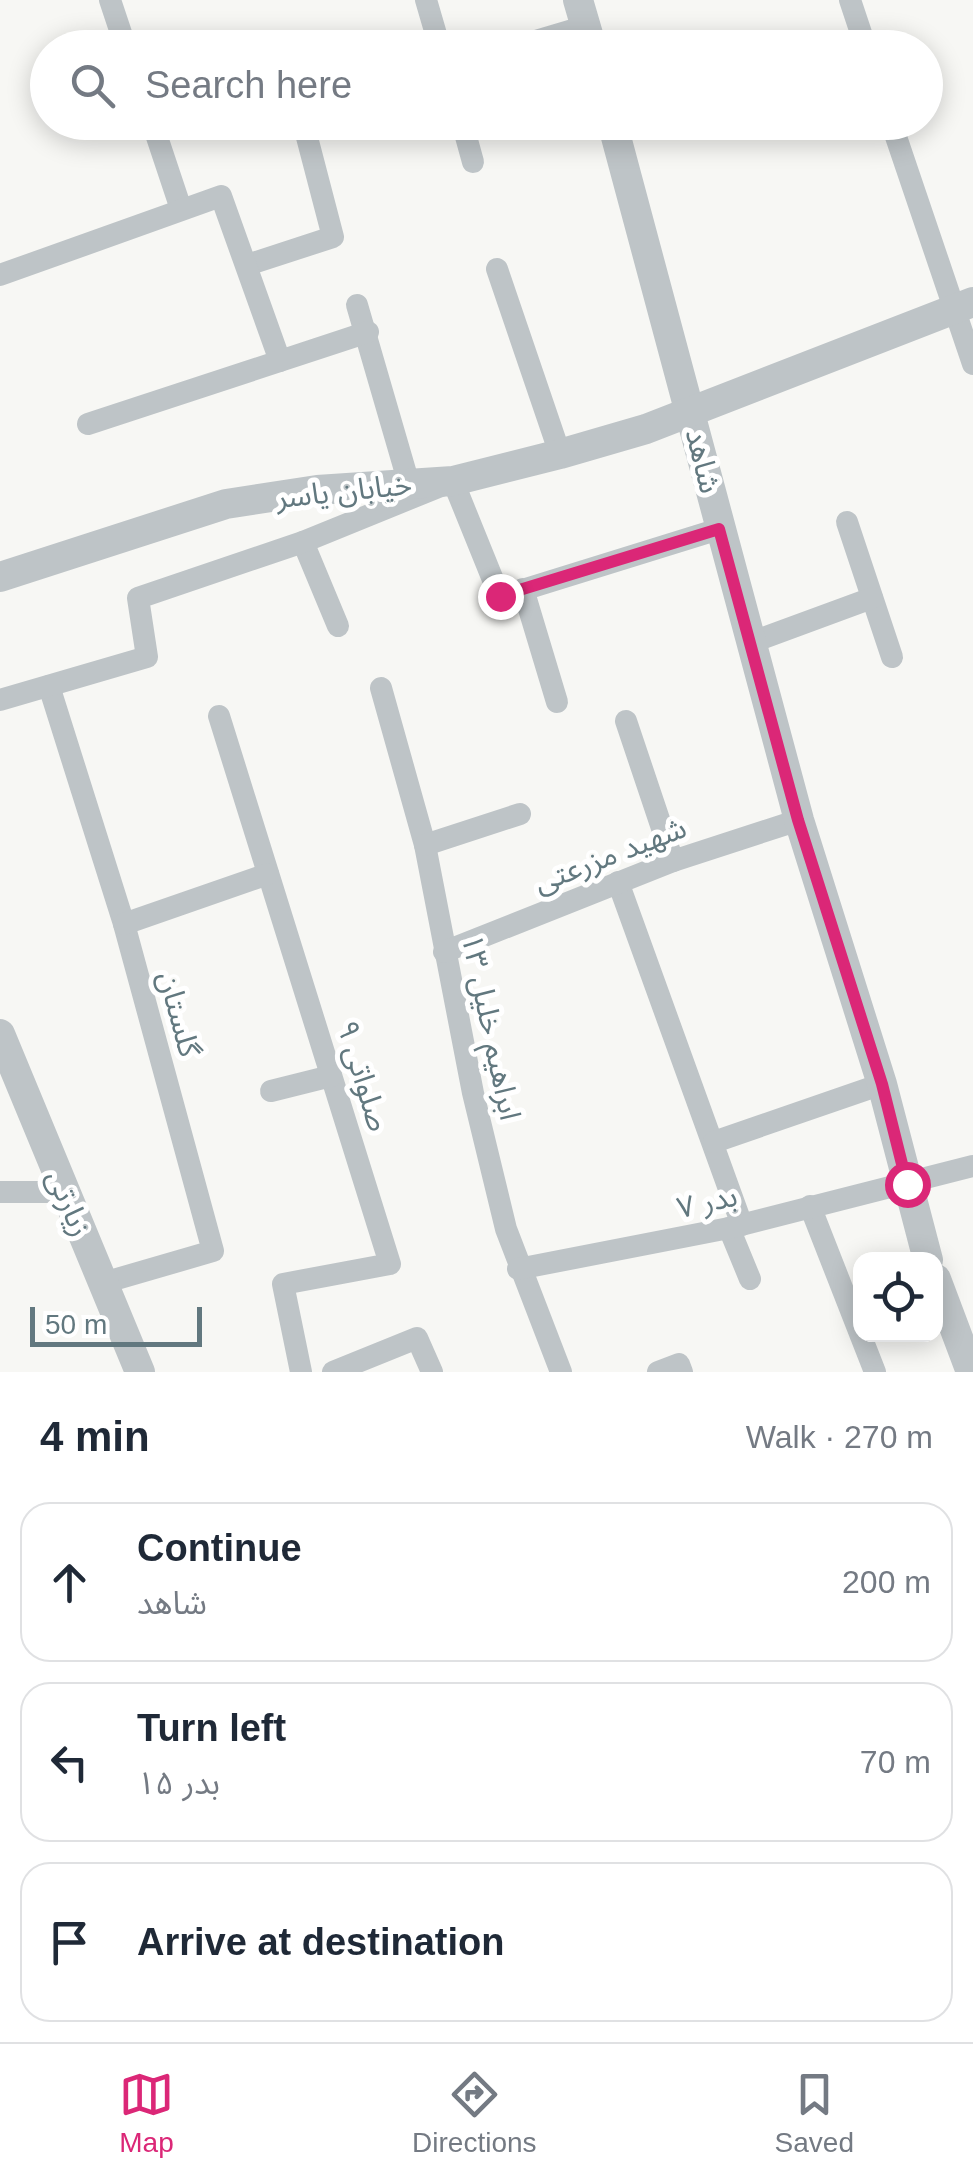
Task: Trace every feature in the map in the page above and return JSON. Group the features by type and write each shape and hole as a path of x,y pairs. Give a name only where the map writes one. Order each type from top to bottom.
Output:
{"street":[{"path":"110,0 120,30"},
{"path":"426,0 435,30"},
{"path":"850,0 860,30"},
{"path":"158,140 181,209"},
{"path":"247,265 333,237 308,140"},
{"path":"467,140 473,162"},
{"name":"شاهد","path":"617,140 798,820 882,1084 926,1252"},
{"path":"898,140 964,306 973,364"},
{"path":"0,275 220,196 280,361"},
{"path":"497,269 560,454"},
{"path":"357,304 409,484"},
{"name":"خیابان یاسر","path":"0,577 226,504 317,490 454,481 560,454 690,412 964,306"},
{"path":"88,424 368,332"},
{"path":"0,700 147,657 138,598 303,542 454,481 500,596 719,529"},
{"path":"847,522 892,657"},
{"path":"303,542 338,626"},
{"path":"523,589 556,702"},
{"path":"750,643 872,598"},
{"name":"گلستان","path":"49,686 124,924 212,1251 103,1283"},
{"name":"ابراهیم خلیل ۱۳","path":"382,688 425,845 473,1093 518,1269 560,1372"},
{"name":"صلواتی ۹","path":"219,716 390,1264 283,1284 302,1372"},
{"path":"626,722 673,861"},
{"path":"425,845 520,814"},
{"name":"شهید مزرعتی","path":"444,952 673,861 798,820"},
{"path":"124,924 268,874"},
{"path":"618,882 714,1142 750,1279"},
{"name":"زیارتی","path":"0,1034 103,1283 133,1371"},
{"path":"272,1091 332,1076"},
{"path":"714,1142 882,1084"},
{"name":"بدر ۷","path":"518,1269 736,1227 973,1166"},
{"path":"0,1192 64,1192"},
{"path":"810,1206 875,1372"},
{"path":"943,1298 971,1372"},
{"path":"333,1372 417,1338 432,1372"},
{"path":"658,1372 679,1364 682,1372"}],"route":[{"path":"500,596 719,529 798,820 882,1084 907,1184"}]}
